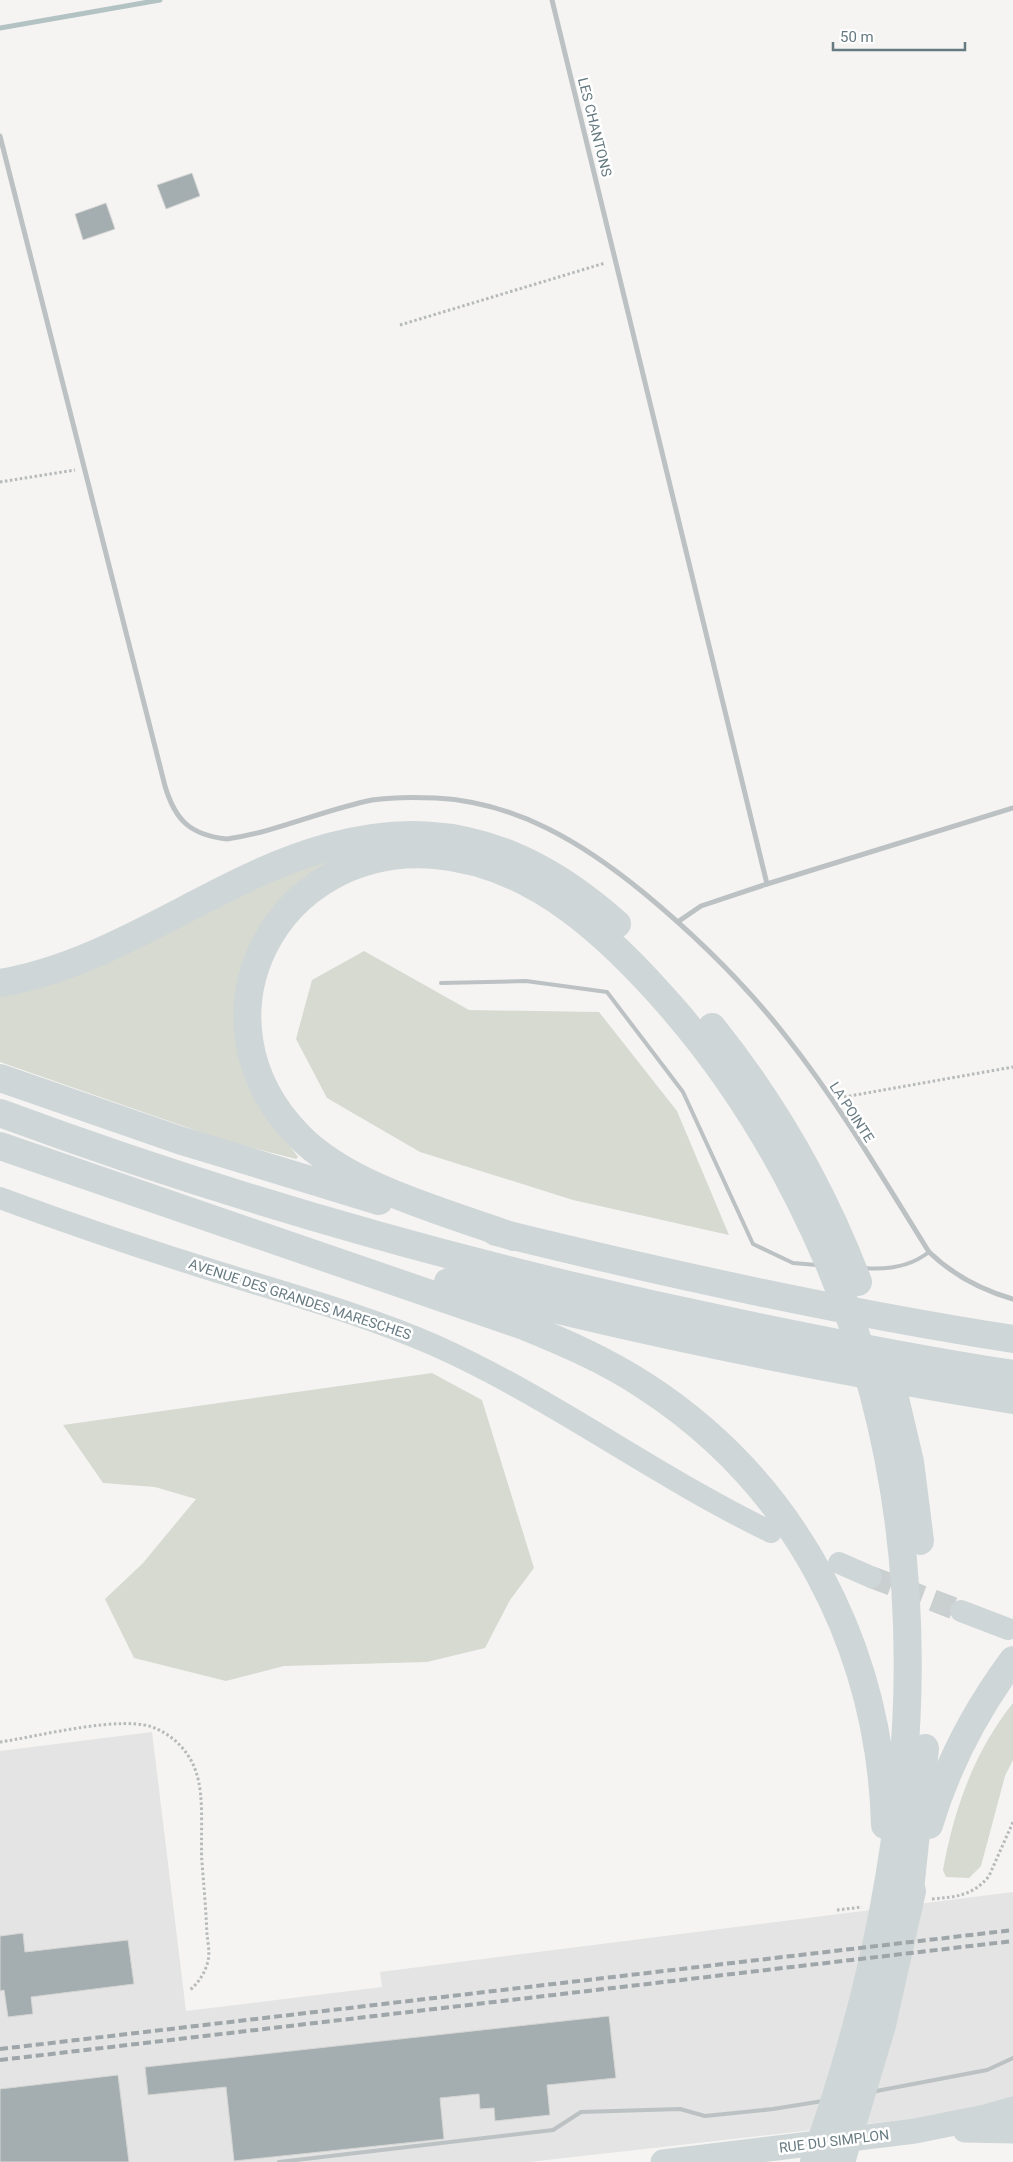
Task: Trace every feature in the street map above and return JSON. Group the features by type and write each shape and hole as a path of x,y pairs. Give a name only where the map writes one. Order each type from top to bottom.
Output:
{"highway":[{"path":"0,983 30,976 107,949 257,873 316,850 343,842 394,834 439,835 482,843 524,860 563,881 600,909 659,964 721,1038 760,1091 805,1168 827,1233 841,1290 899,1460 924,1577 927,1661 925,1748 903,1858 882,2025 841,2162"},
{"path":"514,1236 392,1192 339,1166 311,1147 288,1124 278,1111 262,1082 252,1054 248,1023 251,984 261,951 276,925 293,904 326,878 352,865 403,854 459,858 492,867 522,880 584,920 648,980 704,1047 732,1086 827,1233"},
{"path":"0,1078 179,1140 298,1177 514,1236 657,1271 792,1300 1013,1339"},
{"path":"0,1113 213,1187 396,1241 492,1266 737,1323 844,1345 1013,1374"},
{"path":"0,1146 487,1313 554,1339 603,1361 645,1386 683,1413 720,1444 765,1494 796,1534 824,1582 842,1621 863,1680 874,1725 882,1785 903,1858"},
{"path":"194,1212 475,1290 659,1333 841,1371 1013,1400"},
{"path":"903,1858 936,1801 957,1753 983,1704 1013,1660"},
{"path":"814,2162 897,1905"}],"main road":[{"name":"AVENUE DES GRANDES MARESCHES","path":"0,1198 136,1246 372,1321 433,1345 506,1381 709,1502 770,1532"},
{"path":"838,1563 871,1577"},
{"path":"961,1611 1008,1629"},
{"name":"RUE DU SIMPLON","path":"664,2162 915,2131 985,2117 1013,2109"},
{"name":"RUE DU SIMPLON","path":"915,2131 1013,2131"}],"street":[{"name":"LES CHANTONS","path":"552,0 767,884"},
{"name":"LA POINTE","path":"0,136 86,468 165,786 173,810 187,824 203,834 227,839 373,800 436,798 472,802 509,812 536,822 578,844 610,865 679,921 762,1008 788,1039 831,1099 929,1252 940,1263 973,1284 1013,1299"},
{"path":"679,921 701,906 1013,808"}],"lane":[{"path":"441,983 526,981 607,992 683,1092 753,1244 794,1263 833,1266"},
{"path":"843,1266 882,1270 918,1261 929,1252"},
{"path":"851,2096 988,2070 1013,2058"},
{"path":"279,2162 553,2130 581,2112 680,2109 705,2116 773,2109 841,2098"}],"path":[{"path":"400,325 616,260"},
{"path":"0,482 86,468"},
{"path":"831,1099 1013,1067"},
{"path":"0,1742 115,1723 137,1722 155,1728 180,1746 196,1773 200,1790 202,1862 208,1949 208,1959 204,1973 197,1984 190,1990"},
{"path":"837,1910 897,1905 968,1894 984,1883 989,1876 1013,1822"}],"shaded area":[{"path":"345,854 241,987 287,1142 298,1157 296,1159 226,1141 0,1062 0,991 241,891"},
{"path":"364,951 469,1010 599,1012 677,1111 729,1235 573,1200 420,1152 327,1098 296,1039 312,980"},
{"path":"432,1373 482,1400 534,1568 510,1600 485,1648 427,1662 284,1666 226,1681 134,1658 105,1599 143,1563 196,1499 155,1487 103,1483 63,1425"},
{"path":"1013,1703 1013,1760 1005,1776 981,1866 969,1878 946,1877 943,1870 953,1825 968,1782 987,1741"},
{"path":"152,1732 186,2011 382,1987 380,1972 1013,1892 1013,2098 980,2111 529,2162 0,2162 0,1751"}],"building":[{"path":"192,173 200,196 166,209 157,185"},
{"path":"106,203 115,229 83,240 75,214"},
{"path":"23,1933 25,1952 128,1940 134,1984 31,1997 33,2014 8,2017 4,1990 0,1991 0,1936"},
{"path":"609,2016 616,2078 547,2085 550,2115 495,2121 494,2108 480,2109 479,2094 440,2098 444,2139 234,2161 226,2087 148,2095 145,2067"},
{"path":"118,2075 129,2162 0,2162 0,2089"}],"waterway":[{"path":"0,28 160,0"}],"tunnel":[{"path":"871,1577 961,1611"}],"railway":[{"path":"0,2049 1013,1930"},
{"path":"0,2060 1013,1941"}]}
